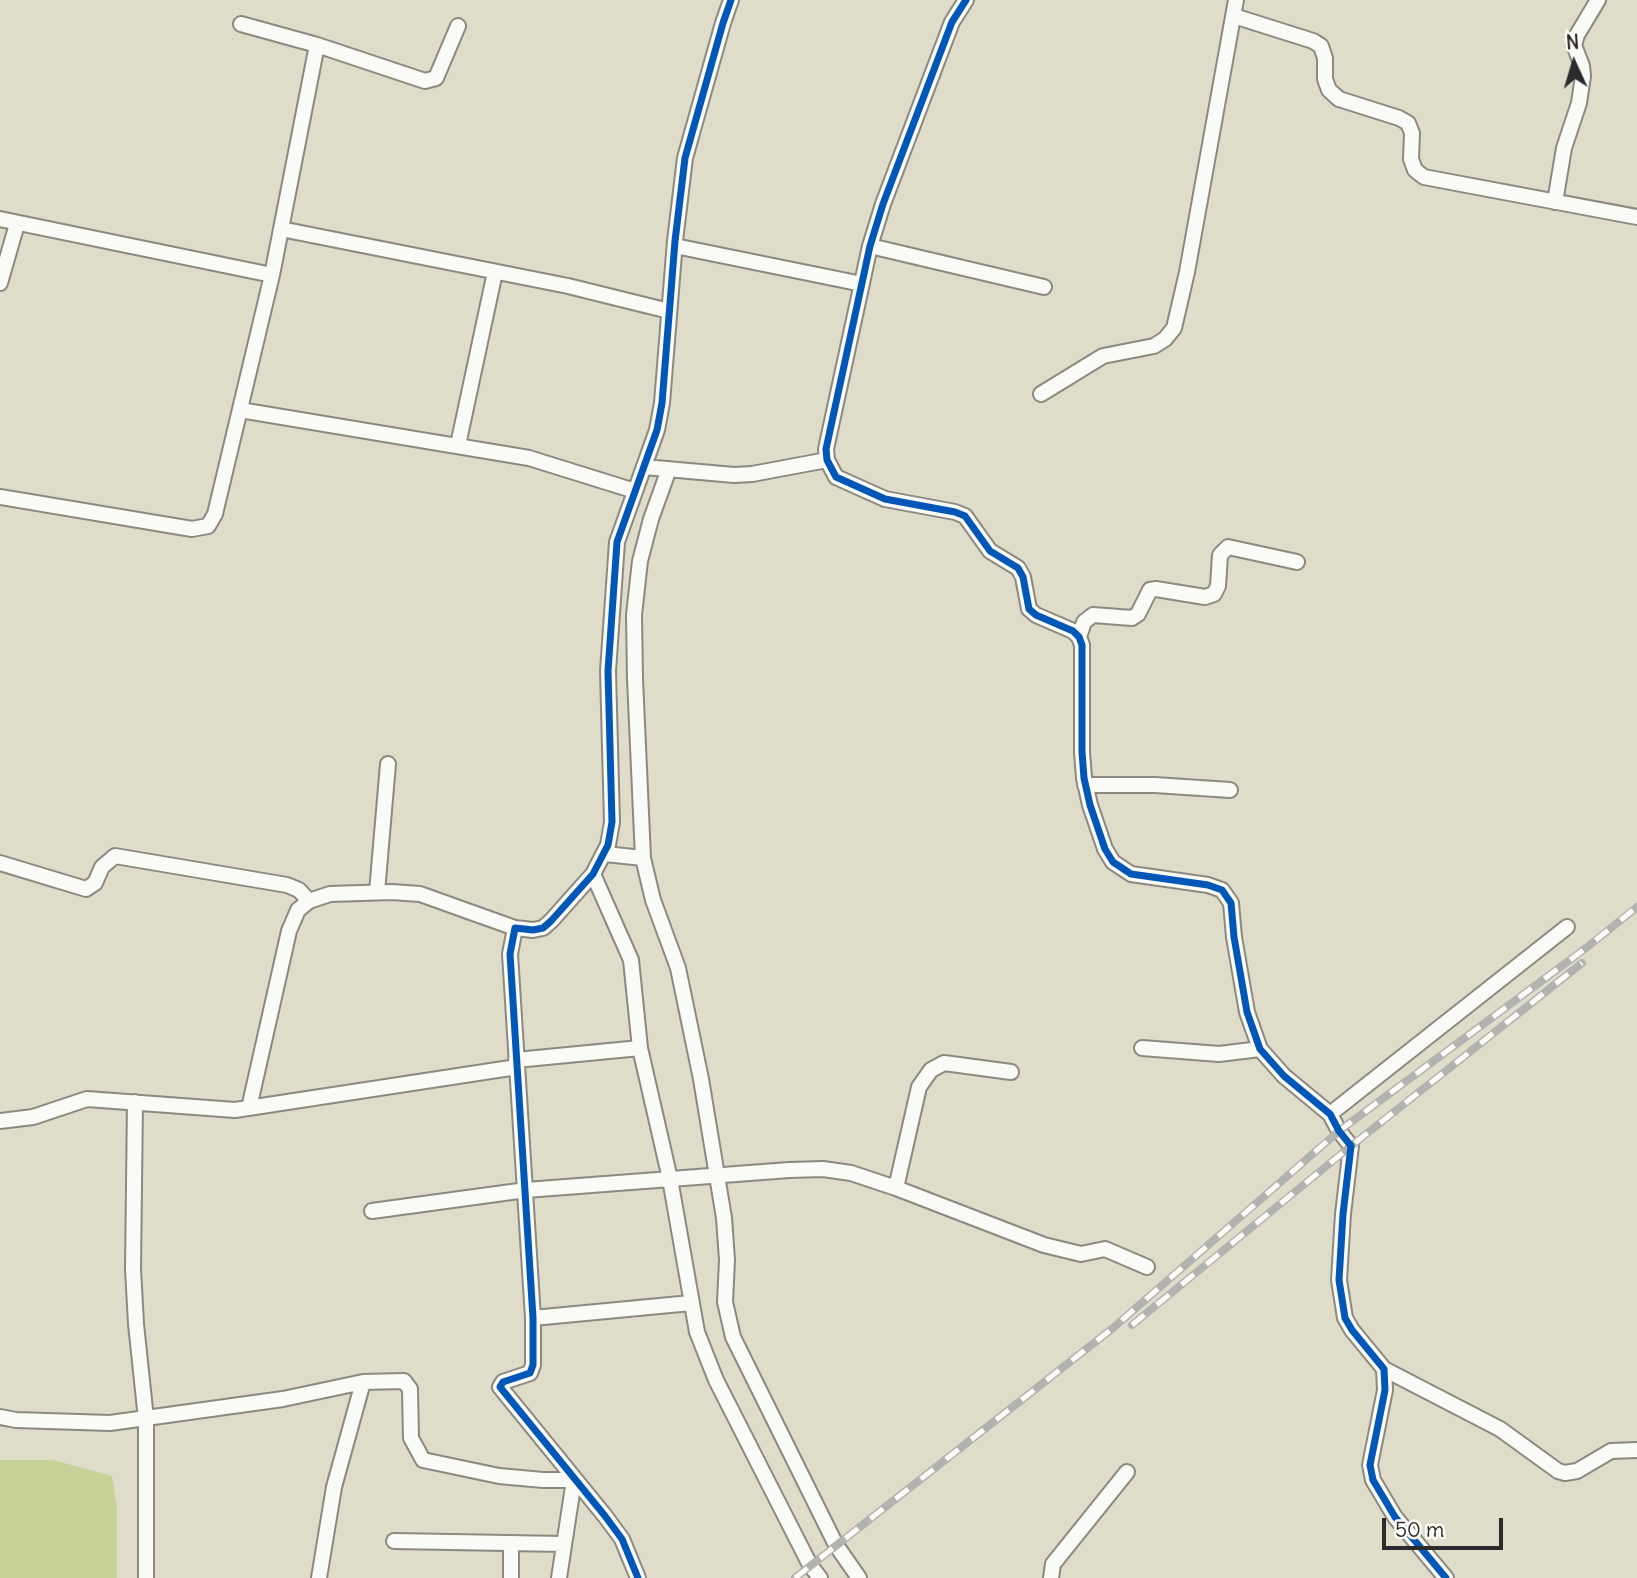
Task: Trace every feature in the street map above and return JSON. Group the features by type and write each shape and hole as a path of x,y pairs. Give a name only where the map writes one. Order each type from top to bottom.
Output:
{"street":[{"path":"250,1108 289,931 298,910 309,901 330,894 420,894 515,928 533,930 543,928 593,874 605,854 612,822 608,671 617,542 657,430 662,403 685,158 731,0"},
{"path":"966,0 952,22 883,204 870,246 826,449 827,460 836,477 885,499 965,516 990,551 1018,568 1023,577 1029,609 1036,615 1073,631 1079,637 1082,645 1082,752 1085,785 1105,849 1114,863 1131,874 1208,885 1222,890 1231,903 1247,1012 1260,1049 1284,1076 1330,1114 1351,1146 1339,1280 1345,1318 1352,1330 1384,1369 1500,1429 1558,1471 1577,1471 1611,1451 1637,1450"},
{"path":"1041,394 1103,356 1154,345 1165,339 1174,328 1188,272 1237,0"},
{"path":"1555,202 1564,148 1579,103 1583,76 1583,66 1574,45 1598,0"},
{"path":"1234,16 1313,41 1321,46 1325,58 1325,79 1329,90 1339,99 1408,123 1412,133 1411,159 1415,170 1423,177 1637,217"},
{"path":"240,24 317,45 425,81 436,78 458,26"},
{"path":"0,497 192,529 208,526 215,514 272,275 317,45"},
{"path":"0,219 17,225 272,275"},
{"path":"0,283 17,225"},
{"path":"281,229 568,286 670,311"},
{"path":"675,246 862,284"},
{"path":"870,246 1044,287"},
{"path":"458,446 495,272"},
{"path":"240,410 529,458 635,491"},
{"path":"644,467 715,475 752,474 827,460"},
{"path":"669,470 651,519 640,561 634,615 640,858 678,968 701,1079 710,1176 724,1218 727,1260 725,1303 733,1337 836,1545 859,1578"},
{"path":"1079,637 1084,622 1093,615 1132,618 1138,614 1150,590 1205,597 1214,594 1218,586 1220,555 1228,547 1297,562"},
{"path":"377,892 388,764"},
{"path":"1085,785 1155,785 1230,790"},
{"path":"605,854 640,858"},
{"path":"0,863 86,889 95,883 102,867 115,856 287,885 299,890 309,901"},
{"path":"593,874 631,960 640,1048 670,1179 697,1332 716,1380 810,1566 820,1578"},
{"path":"1330,1114 1567,927"},
{"path":"515,928 510,954 533,1318 532,1369 526,1375 503,1382 500,1387 622,1539 638,1578"},
{"path":"0,1121 33,1118 87,1099 235,1110 516,1063 640,1048"},
{"path":"1142,1048 1219,1054 1260,1049"},
{"path":"897,1188 919,1087 931,1070 944,1063 1011,1072"},
{"path":"135,1101 133,1269 146,1419 146,1578"},
{"path":"372,1211 526,1191 823,1169 851,1173 897,1188 1044,1245 1081,1254 1105,1249 1147,1266"},
{"path":"533,1318 691,1303"},
{"path":"1384,1369 1385,1390 1370,1465 1373,1480 1395,1517 1446,1578"},
{"path":"0,1417 16,1420 110,1423 283,1399 363,1382 404,1381 408,1385 411,1438 424,1460 499,1476 574,1480"},
{"path":"319,1578 334,1486 363,1382"},
{"path":"1051,1578 1053,1564 1126,1472"},
{"path":"559,1578 574,1480"},
{"path":"394,1541 564,1544"},
{"path":"511,1543 511,1578"}],"green space":[{"path":"0,1460 53,1460 112,1476 117,1509 117,1578 0,1578"}],"railway":[{"path":"795,1578 1113,1328 1339,1131 1586,948 1637,907"},
{"path":"1132,1325 1351,1146 1582,963"}],"cycle path":[{"path":"638,1578 622,1539 500,1387 503,1382 530,1373 533,1365 533,1318 510,954 515,928 533,930 543,928 551,921 593,874 608,845 612,822 608,671 617,542 657,430 662,403 675,241 685,158 731,0"},
{"path":"966,0 952,22 883,204 870,246 826,449 827,460 836,477 885,499 965,516 990,551 1018,568 1023,577 1029,609 1036,615 1073,631 1082,645 1084,778 1105,849 1113,862 1131,874 1208,885 1222,890 1231,903 1247,1012 1260,1049 1284,1076 1330,1114 1351,1146 1339,1280 1345,1318 1384,1369 1385,1390 1370,1465 1373,1480 1395,1517 1446,1578"}]}
